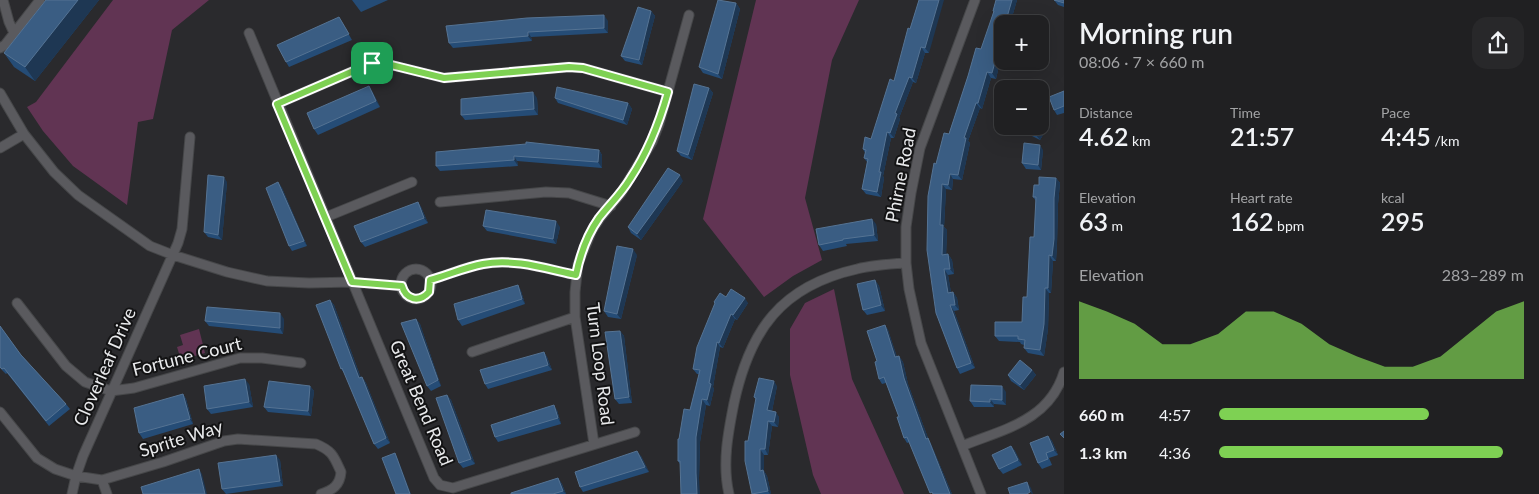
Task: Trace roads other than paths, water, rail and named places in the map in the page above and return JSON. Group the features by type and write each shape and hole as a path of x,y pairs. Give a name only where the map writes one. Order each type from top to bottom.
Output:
{"street":[{"path":"3,0 14,33"},
{"path":"0,48 40,0"},
{"name":"Phirne Road","path":"975,0 920,148 910,193 906,227 906,262 911,301 921,343 981,494"},
{"name":"Turn Loop Road","path":"594,444 575,317 578,264 592,230 631,178 652,142 659,124 689,15"},
{"path":"249,33 352,282"},
{"path":"277,104 372,63 379,62 444,78 569,67 583,68 668,92"},
{"path":"0,93 24,134 54,172 78,195 150,246 227,272 268,281 309,283 352,282 402,286"},
{"path":"0,148 24,134"},
{"name":"Cloverleaf Drive","path":"72,494 76,476 111,391 173,255 182,229 190,137"},
{"path":"326,217 412,182"},
{"path":"440,202 546,192 569,193 611,206"},
{"path":"430,280 483,264 503,262 576,275"},
{"path":"729,494 726,453 736,397 744,366 766,324 781,306 810,285 835,274 859,268 906,262"},
{"path":"416,270 427,275 430,280 429,292 419,299 407,296 403,291 402,280 406,274 416,270"},
{"name":"Great Bend Road","path":"352,282 434,478 440,485 456,487 635,432"},
{"path":"17,304 66,366 85,382 111,391"},
{"path":"472,352 575,317"},
{"name":"Fortune Court","path":"111,391 134,388 240,358 262,358 301,363"},
{"path":"962,446 1030,418 1048,403 1060,386 1064,372"},
{"name":"Sprite Way","path":"0,412 37,458 55,470 102,480 238,439 316,444 333,453 341,472 338,485 330,491 321,494"},
{"path":"102,480 107,494"}]}
